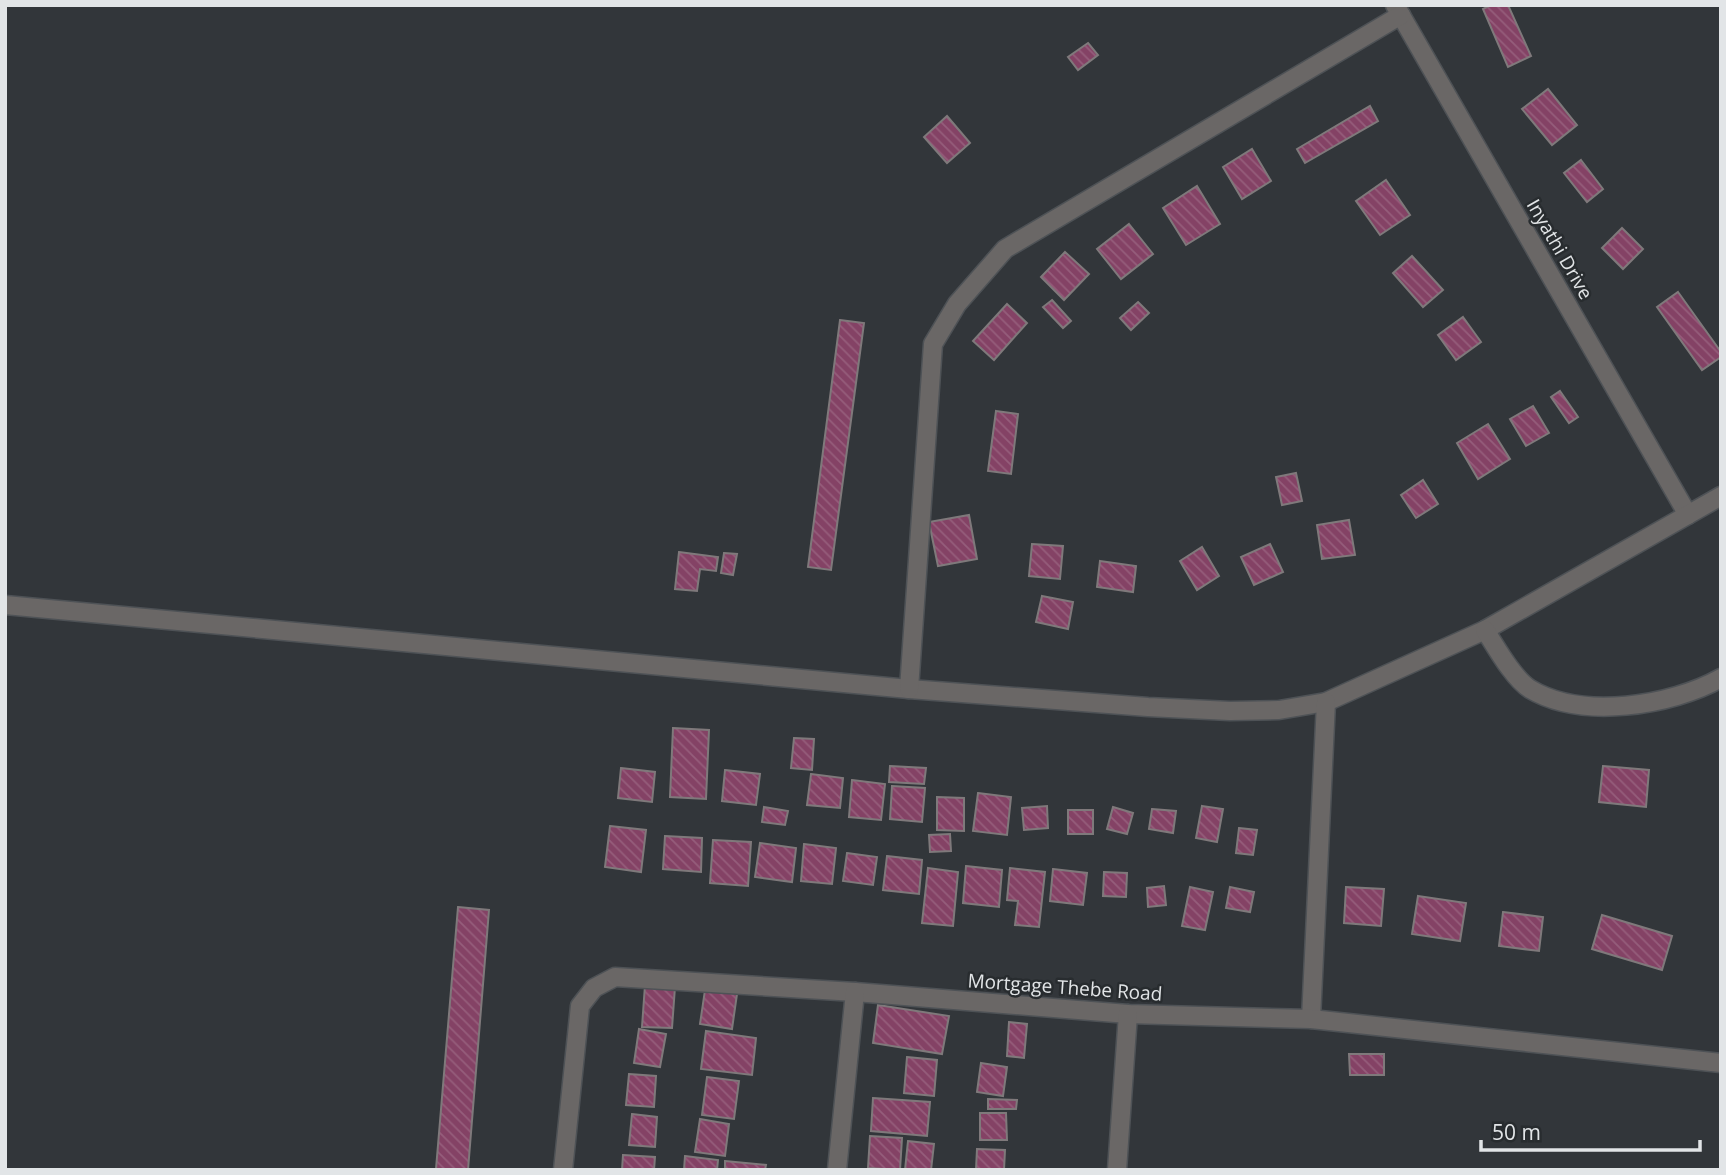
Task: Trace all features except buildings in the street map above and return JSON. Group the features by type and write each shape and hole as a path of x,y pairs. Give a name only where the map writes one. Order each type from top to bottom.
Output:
{"street":[{"name":"Inyathi Drive","path":"1398,10 1688,515"},
{"path":"909,689 933,344 957,304 1005,249 1398,10"},
{"path":"5,604 909,689 1230,711 1279,710 1326,702 1485,630 1721,496"},
{"path":"1485,630 1505,660 1528,687 1548,697 1580,705 1641,706 1721,678"},
{"path":"1311,1019 1326,702"},
{"name":"Mortgage Thebe Road","path":"563,1170 580,1006 594,988 615,977 855,992 1128,1014 1311,1019 1721,1063"},
{"path":"836,1170 855,992"},
{"path":"1117,1170 1128,1014"}]}
